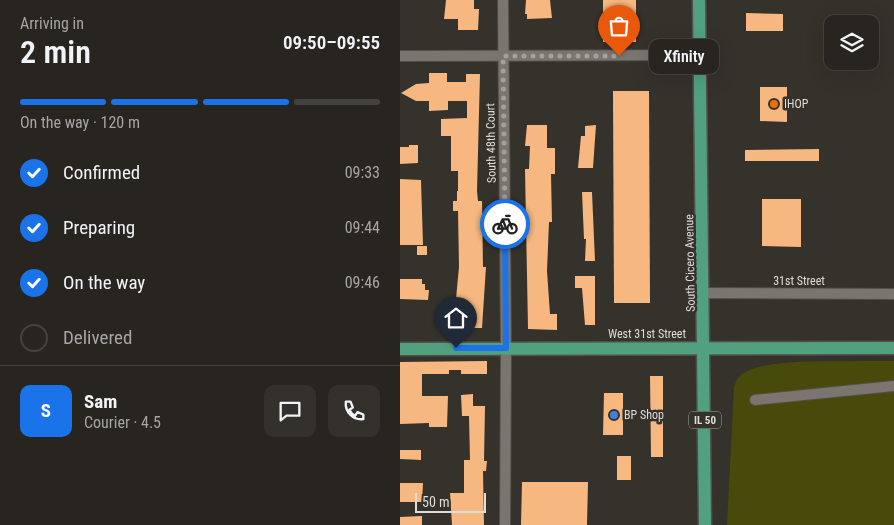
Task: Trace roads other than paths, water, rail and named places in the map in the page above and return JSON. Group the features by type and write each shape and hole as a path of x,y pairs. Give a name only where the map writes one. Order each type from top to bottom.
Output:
{"main road":[{"name":"South Cicero Avenue","path":"699,0 705,348 705,525"},
{"name":"West 31st Street","path":"400,349 894,348"}],"street":[{"name":"South 48th Court","path":"503,0 506,348 505,525"},
{"path":"400,56 700,54"},
{"name":"31st Street","path":"704,293 894,294"},
{"path":"755,400 894,386"}],"place":[{"name":"Xfinity","path":"619,56"},
{"name":"IHOP","path":"774,104"},
{"name":"BP Shop","path":"614,415"}]}
